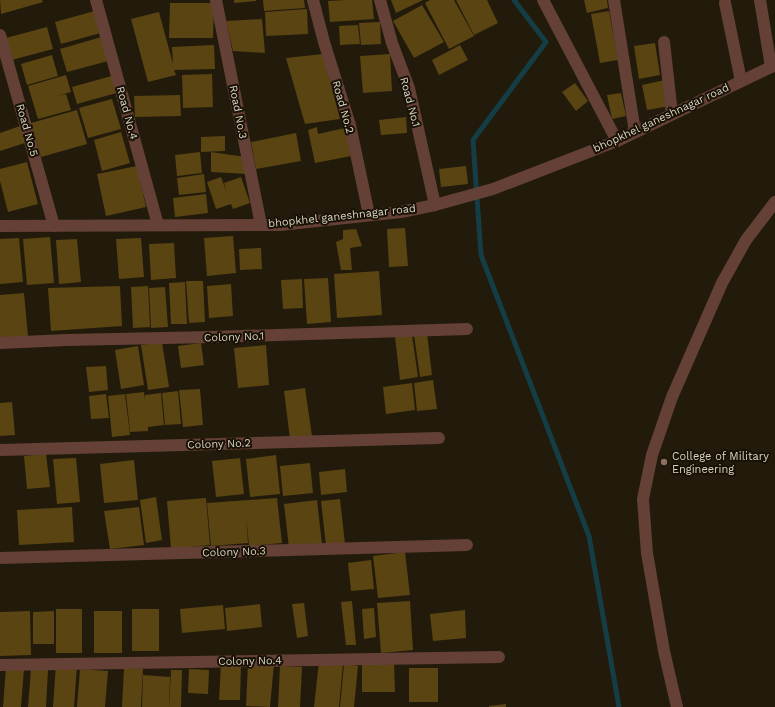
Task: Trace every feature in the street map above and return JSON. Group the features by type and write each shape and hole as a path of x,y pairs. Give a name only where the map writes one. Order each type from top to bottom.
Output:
{"street":[{"name":"Road No.4","path":"96,0 158,225"},
{"name":"Road No.3","path":"216,0 261,225"},
{"name":"Road No.2","path":"313,0 324,42 350,125 369,215"},
{"name":"Road No.1","path":"380,0 392,43 408,88 435,205"},
{"path":"543,0 617,141"},
{"path":"614,0 635,132"},
{"path":"760,0 773,66"},
{"path":"725,3 741,81"},
{"name":"Road No.5","path":"0,35 54,226"},
{"path":"664,42 672,114"},
{"name":"bhopkhel ganeshnagar road","path":"0,226 280,225 401,212 435,205 493,189 617,141 773,66"},
{"path":"677,707 664,651 649,560 643,499 652,455 672,397 722,283 746,240 775,202"},
{"name":"Colony No.1","path":"0,343 467,329"},
{"name":"Colony No.2","path":"0,450 439,438"},
{"name":"Colony No.3","path":"0,558 467,545"},
{"name":"Colony No.4","path":"0,664 499,656"}],"building":[{"path":"0,0 42,0 43,2 1,14"},
{"path":"234,0 256,0 256,1 234,3"},
{"path":"263,0 304,0 305,8 264,11"},
{"path":"372,0 374,19 330,22 328,1"},
{"path":"391,0 423,0 396,13"},
{"path":"430,0 454,0 474,36 449,49 425,3"},
{"path":"456,0 487,0 498,23 474,35"},
{"path":"584,0 607,0 608,8 587,13"},
{"path":"170,3 214,3 213,38 169,38"},
{"path":"422,5 444,42 414,58 393,21"},
{"path":"307,9 308,34 266,36 265,12"},
{"path":"98,10 104,32 61,44 55,22"},
{"path":"609,11 618,60 600,63 591,14"},
{"path":"159,12 173,64 172,47 214,45 215,69 174,70 176,75 148,82 131,19"},
{"path":"262,19 265,53 233,51 226,21"},
{"path":"380,22 381,44 361,45 359,23"},
{"path":"358,25 360,44 340,45 339,26"},
{"path":"47,27 53,49 8,61 2,39"},
{"path":"105,36 112,60 67,72 60,49"},
{"path":"655,43 660,75 639,79 634,46"},
{"path":"460,45 468,60 439,75 432,60"},
{"path":"323,54 340,119 305,124 286,58"},
{"path":"390,54 392,91 363,93 360,56"},
{"path":"52,55 58,76 27,85 21,64"},
{"path":"212,74 213,107 183,108 182,75"},
{"path":"66,75 71,92 57,96 66,94 71,110 38,119 28,86"},
{"path":"115,75 120,92 77,104 72,87"},
{"path":"665,80 670,106 647,110 642,85"},
{"path":"575,83 588,101 576,111 562,92"},
{"path":"621,93 626,116 612,119 607,95"},
{"path":"180,95 181,116 135,117 134,96"},
{"path":"112,99 121,129 88,138 79,108"},
{"path":"77,110 87,144 41,157 31,123"},
{"path":"406,117 407,133 381,135 379,120"},
{"path":"20,126 25,143 0,151 0,133"},
{"path":"317,127 318,134 345,128 351,156 315,163 308,130"},
{"path":"121,132 130,163 102,171 94,140"},
{"path":"296,133 301,161 256,169 251,142"},
{"path":"225,136 225,151 201,152 201,137"},
{"path":"200,152 202,173 177,176 175,155"},
{"path":"211,152 246,157 248,174 211,172"},
{"path":"27,162 38,204 8,212 0,181 0,169"},
{"path":"137,166 146,207 106,216 97,174"},
{"path":"466,166 468,184 441,187 439,169"},
{"path":"204,174 206,192 179,195 177,178"},
{"path":"221,177 226,191 224,183 241,177 250,203 233,209 231,204 216,209 207,182"},
{"path":"206,194 208,213 175,217 173,198"},
{"path":"405,228 408,266 389,267 387,229"},
{"path":"356,229 362,246 350,248 352,270 341,270 336,242 343,239 343,230"},
{"path":"233,236 236,273 207,276 204,238"},
{"path":"50,237 54,283 27,285 23,239"},
{"path":"19,238 23,282 0,284 0,239"},
{"path":"141,238 144,277 119,279 116,239"},
{"path":"77,239 81,282 59,284 56,240"},
{"path":"174,243 176,278 151,280 149,244"},
{"path":"261,248 262,269 240,270 239,249"},
{"path":"379,271 382,315 337,318 334,274"},
{"path":"328,278 331,322 307,324 304,279"},
{"path":"302,279 303,308 283,309 281,280"},
{"path":"186,281 203,281 205,322 189,323"},
{"path":"185,282 187,324 171,324 169,283"},
{"path":"231,284 233,316 209,318 207,286"},
{"path":"120,286 122,326 51,331 48,288"},
{"path":"148,286 150,327 133,328 131,287"},
{"path":"165,287 168,327 151,328 149,288"},
{"path":"24,293 28,336 0,339 0,295"},
{"path":"427,333 432,375 420,377 414,335"},
{"path":"412,335 418,377 400,380 395,337"},
{"path":"162,342 169,387 148,390 141,345"},
{"path":"201,343 204,365 181,368 178,346"},
{"path":"266,345 269,385 238,388 234,348"},
{"path":"138,346 144,385 121,389 115,350"},
{"path":"106,366 108,390 89,392 86,367"},
{"path":"433,380 437,409 417,411 414,383"},
{"path":"412,383 415,410 386,414 383,387"},
{"path":"305,388 312,436 290,439 284,391"},
{"path":"200,389 203,425 183,427 179,390"},
{"path":"178,391 181,424 165,425 162,393"},
{"path":"144,392 145,400 145,395 161,393 164,425 148,427 148,431 130,432 126,394"},
{"path":"106,394 109,418 91,419 89,396"},
{"path":"125,394 130,435 112,437 108,396"},
{"path":"12,402 15,435 0,436 0,403"},
{"path":"46,454 50,487 27,489 24,456"},
{"path":"276,455 280,494 250,497 246,459"},
{"path":"76,458 80,502 57,504 53,459"},
{"path":"240,458 244,494 216,497 212,461"},
{"path":"134,460 138,500 104,503 100,464"},
{"path":"310,463 313,493 283,496 280,466"},
{"path":"345,469 347,492 321,495 319,472"},
{"path":"156,497 162,540 146,543 140,500"},
{"path":"206,498 210,545 171,549 167,501"},
{"path":"277,498 282,543 249,546 246,515 248,543 211,546 207,503"},
{"path":"340,499 345,544 326,546 321,501"},
{"path":"317,500 322,544 289,548 284,504"},
{"path":"72,507 74,542 19,545 17,510"},
{"path":"139,507 144,545 110,549 104,511"},
{"path":"405,552 410,595 378,598 373,556"},
{"path":"371,560 374,589 351,591 348,563"},
{"path":"352,601 356,645 346,645 341,602"},
{"path":"410,601 413,650 381,653 377,603"},
{"path":"304,603 308,636 297,638 292,604"},
{"path":"260,604 262,627 227,631 225,608"},
{"path":"223,605 225,629 182,633 180,609"},
{"path":"374,608 376,637 364,639 362,609"},
{"path":"56,609 82,609 82,653 56,653"},
{"path":"132,609 159,609 159,651 132,651"},
{"path":"465,610 466,638 433,641 430,614"},
{"path":"30,611 31,655 0,656 0,612"},
{"path":"54,611 54,644 33,644 33,612"},
{"path":"94,611 122,611 122,653 94,653"},
{"path":"319,661 343,663 339,707 314,707"},
{"path":"394,662 395,692 362,692 362,663"},
{"path":"248,663 274,664 270,707 246,706"},
{"path":"56,664 77,666 74,707 53,707"},
{"path":"221,664 241,664 240,700 219,700"},
{"path":"344,664 358,666 354,707 340,707"},
{"path":"280,666 302,667 300,707 278,707"},
{"path":"6,667 24,669 21,707 3,707"},
{"path":"124,668 143,669 141,707 122,707"},
{"path":"409,668 438,668 438,702 409,702"},
{"path":"31,669 48,670 46,707 28,707"},
{"path":"80,669 108,671 105,707 77,707"},
{"path":"189,669 209,670 208,694 188,693"},
{"path":"171,670 182,670 181,707 169,707"},
{"path":"143,675 170,677 169,707 142,707"},
{"path":"506,704 506,707 489,707 489,706"}],"waterway":[{"path":"514,0 546,42 473,140 481,255 589,536 619,707"}],"place":[{"name":"College of Military Engineering","path":"664,462"}]}
